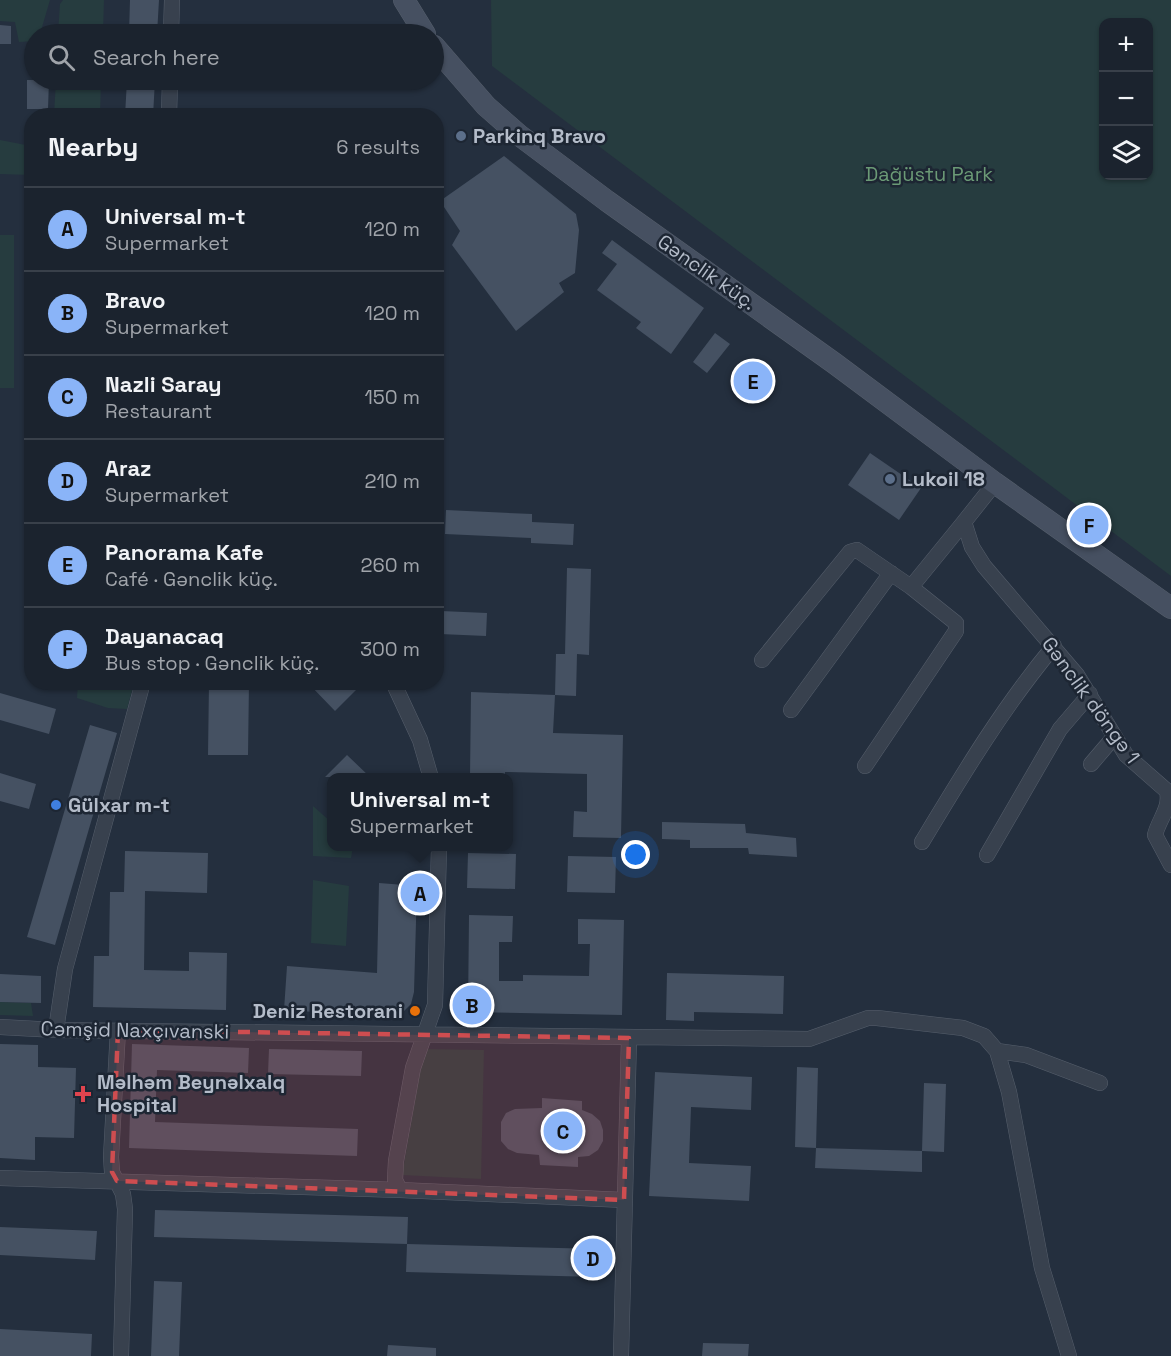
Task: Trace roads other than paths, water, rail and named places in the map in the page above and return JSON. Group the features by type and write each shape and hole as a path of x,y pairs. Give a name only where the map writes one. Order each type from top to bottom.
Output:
{"main road":[{"path":"404,0 419,24"},
{"name":"Gənclik küç.","path":"444,58 486,106 519,135 1118,571"},
{"path":"1118,571 1171,596"},
{"path":"1118,571 1171,608"}],"street":[{"path":"171,24 172,0"},
{"path":"169,108 170,90"},
{"path":"911,587 995,483"},
{"name":"Gənclik döngə 1","path":"964,522 972,547 984,566 1053,646 1089,694 1126,755 1167,790 1171,797 1167,812 1155,835 1171,865"},
{"path":"762,660 850,552 857,550 911,587 956,623 956,631 865,766"},
{"path":"791,710 891,573"},
{"path":"922,842 986,737 1023,683 1053,646"},
{"path":"56,1030 65,969 142,690"},
{"path":"397,690 420,740 430,773"},
{"path":"987,855 1060,729 1089,694"},
{"path":"1091,764 1114,737"},
{"path":"400,1190 395,1180 396,1161 413,1068 435,1005 440,851"},
{"name":"Cəmşid Naxçıvanski","path":"0,1027 56,1030 809,1039 868,1018 877,1018 963,1028 984,1036 997,1051"},
{"path":"118,1030 111,1157 112,1172 123,1194 125,1209 121,1356"},
{"path":"621,1356 629,1038"},
{"path":"1069,1356 1042,1268 1009,1092 997,1051 1026,1054 1101,1083"},
{"path":"0,1178 400,1190 624,1200"}],"place":[{"name":"Parkinq Bravo","path":"461,136"},
{"name":"Panorama Kafe","path":"753,381"},
{"name":"Lukoil 18","path":"890,479"},
{"name":"Dayanacaq","path":"1089,525"},
{"name":"Gülxar m-t","path":"56,805"},
{"name":"Universal m-t","path":"420,893"},
{"name":"Bravo","path":"472,1005"},
{"name":"Deniz Restorani","path":"415,1011"},
{"name":"Məlhəm Beynəlxalq Hospital","path":"83,1094"},
{"name":"Nazli Saray","path":"563,1131"},
{"name":"Araz","path":"593,1258"}],"park label":[{"name":"Dağüstu Park","path":"929,174"}]}
